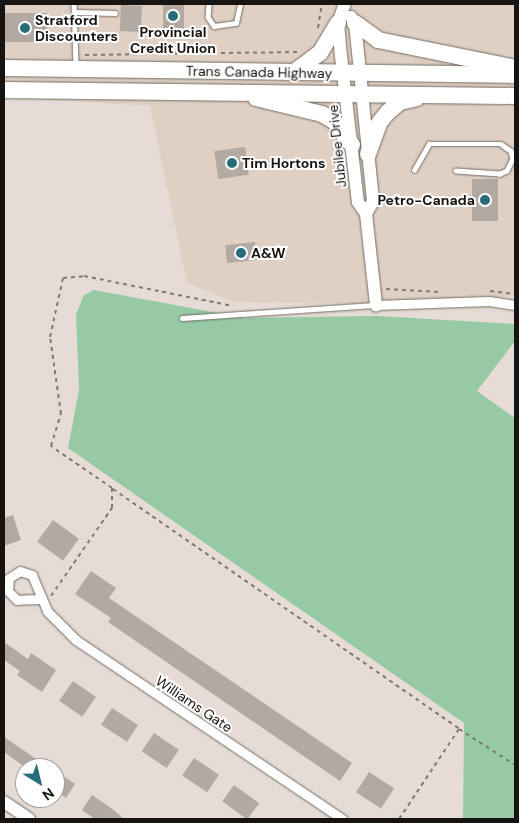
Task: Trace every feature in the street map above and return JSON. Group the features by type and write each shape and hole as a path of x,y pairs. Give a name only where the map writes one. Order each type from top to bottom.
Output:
{"highway":[{"path":"293,73 320,53 338,23"},
{"path":"355,23 378,40 515,68"},
{"name":"Trans Canada Highway","path":"4,68 79,62 293,73 515,75"},
{"name":"Trans Canada Highway","path":"4,90 354,92 515,96"},
{"path":"229,92 322,114 334,121 352,145"},
{"path":"368,154 379,123 388,112 400,102 436,94"}],"street":[{"path":"344,5 338,23 352,74"},
{"path":"344,5 355,23 352,74"},
{"name":"Jubilee Drive","path":"352,74 354,92 368,154 373,201 366,214"},
{"name":"Jubilee Drive","path":"354,92 352,145 358,202 366,214 376,305"},
{"path":"376,305 489,301 515,305"},
{"name":"Williams Gate","path":"41,601 55,620 89,650 342,819"},
{"path":"4,802 30,819"}],"lane":[{"path":"74,4 79,62"},
{"path":"209,4 208,17 214,26 236,23 240,4"},
{"path":"75,12 115,13"},
{"path":"414,170 421,152 429,144 501,144 511,152 513,159 507,171 500,174 456,171"},
{"path":"182,318 376,305"}],"path":[{"path":"317,33 322,4"},
{"path":"79,62 320,53"},
{"path":"241,308 84,276 63,278 50,337 61,414 51,446 459,729 515,765"},
{"path":"374,288 444,292"},
{"path":"486,291 515,294"},
{"path":"41,601 51,597 112,508 112,488"},
{"path":"398,819 459,729"}],"shaded area":[{"path":"4,4 515,4 515,296 352,304 235,302 187,283 150,106 4,97"}],"green space":[{"path":"94,290 245,318 378,316 515,324 515,341 477,391 515,418 515,819 463,819 464,723 68,448 79,390 76,314 84,295"}],"building":[{"name":"Provincial Credit Union","path":"163,4 184,4 184,28 163,28"},
{"path":"121,5 142,6 141,32 120,31"},
{"name":"Stratford Discounters","path":"4,13 47,13 47,42 4,42"},
{"name":"Tim Hortons","path":"245,147 249,175 218,179 214,151"},
{"name":"Petro-Canada","path":"472,179 498,179 498,221 472,221"},
{"name":"A&W","path":"255,242 257,260 227,263 225,245"},
{"path":"13,515 21,540 4,546 4,518"},
{"path":"53,520 79,539 63,561 37,542"},
{"path":"91,571 116,588 109,598 352,763 340,781 108,622 111,618 75,594"},
{"path":"4,642 28,659 31,653 56,670 42,692 17,675 20,671 4,660"},
{"path":"73,681 96,697 82,717 59,701"},
{"path":"112,708 138,725 127,742 101,725"},
{"path":"154,733 179,750 167,768 142,751"},
{"path":"4,737 34,758 15,758 15,760 4,752"},
{"path":"194,758 219,775 207,792 182,775"},
{"path":"369,772 394,788 381,808 356,792"},
{"path":"65,777 75,784 65,797"},
{"path":"234,785 259,803 247,819 222,801"},
{"path":"92,795 124,819 95,819 82,810"}],"place":[{"name":"Provincial Credit Union","path":"173,16"},
{"name":"Stratford Discounters","path":"25,28"},
{"name":"Tim Hortons","path":"232,163"},
{"name":"Petro-Canada","path":"485,200"},
{"name":"A&W","path":"241,253"}]}
